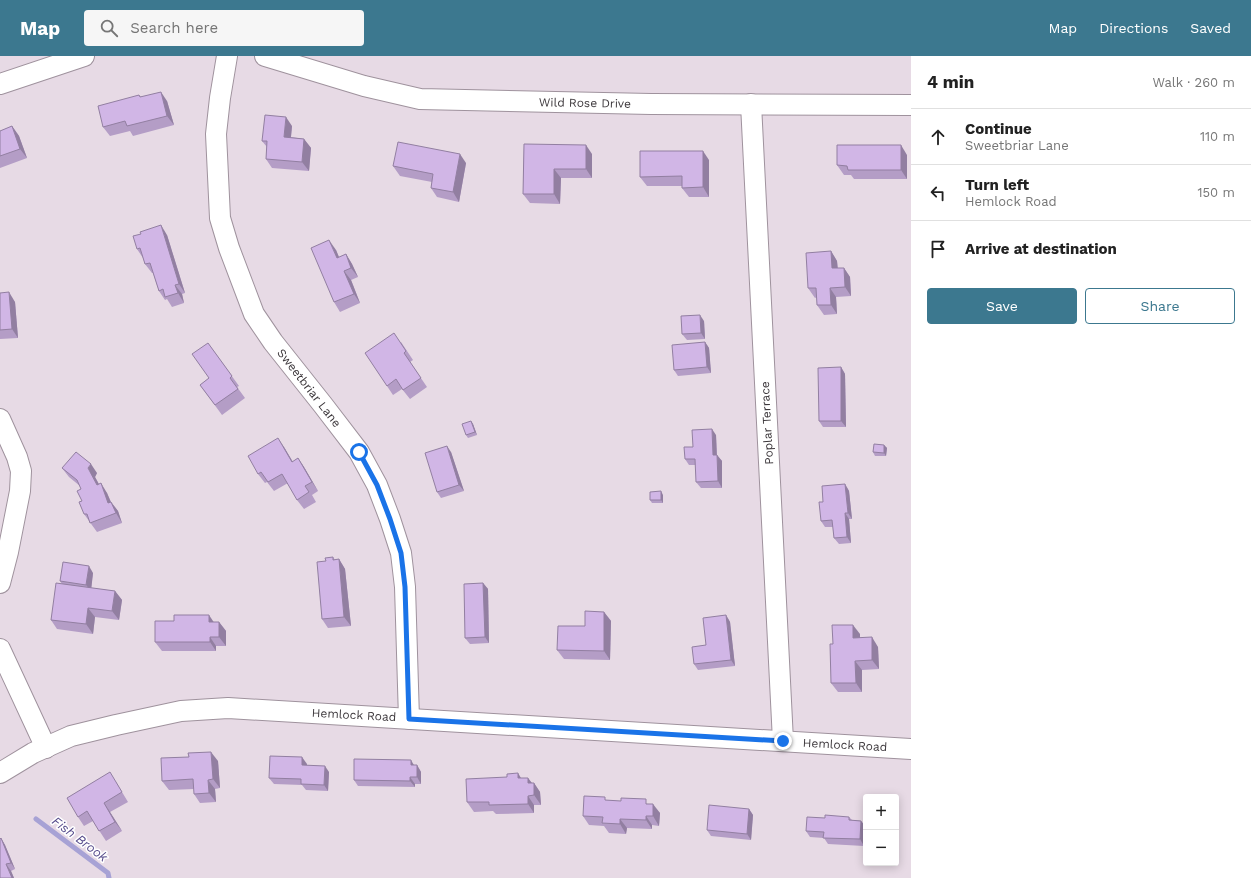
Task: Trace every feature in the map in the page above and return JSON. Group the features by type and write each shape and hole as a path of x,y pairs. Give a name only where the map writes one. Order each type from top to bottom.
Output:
{"street":[{"path":"0,84 52,61 84,56"},
{"name":"Sweetbriar Lane","path":"227,56 216,134 220,218 229,248 254,314 273,342 359,452 377,485 390,519 401,553 405,587 409,719"},
{"name":"Wild Rose Drive","path":"265,56 364,86 420,99 651,104 911,104"},
{"name":"Poplar Terrace","path":"751,104 783,741"},
{"path":"0,419 17,456 21,471 20,490 8,552 0,583"},
{"path":"0,649 46,748"},
{"name":"Hemlock Road","path":"0,773 33,753 71,736 116,725 189,711 228,708 911,749"}],"building":[{"path":"161,92 167,116 127,126 125,121 103,127 98,106 139,95 140,97"},
{"path":"265,115 286,117 284,137 304,139 302,162 266,159 267,141 262,141"},
{"path":"12,126 20,149 0,156 0,131"},
{"path":"398,142 460,154 453,192 431,188 433,174 393,166"},
{"path":"524,144 586,145 586,169 554,169 554,194 523,194"},
{"path":"837,145 901,145 901,170 848,170 847,166 837,165"},
{"path":"640,151 703,151 703,187 682,188 682,176 640,177"},
{"path":"161,225 179,284 175,285 178,293 165,297 163,289 159,291 150,263 145,264 140,248 137,249 133,236"},
{"path":"329,240 337,258 346,254 351,268 344,271 354,294 334,302 311,248"},
{"path":"831,251 832,268 844,268 845,287 830,288 831,305 817,305 816,288 808,288 806,253"},
{"path":"9,292 12,329 0,330 0,293"},
{"path":"700,315 701,333 682,334 681,316"},
{"path":"394,333 406,351 404,353 421,378 403,390 396,379 387,386 365,353"},
{"path":"705,342 707,367 674,370 672,345"},
{"path":"208,343 232,376 230,378 238,389 215,405 200,385 209,378 192,354"},
{"path":"841,367 841,421 819,421 818,368"},
{"path":"471,421 475,432 466,435 462,424"},
{"path":"712,429 713,455 717,455 718,481 696,482 695,459 685,459 684,447 693,447 692,430"},
{"path":"278,438 292,462 298,458 312,482 305,486 309,492 297,500 282,474 268,482 261,472 258,474 248,456"},
{"path":"874,444 884,445 884,453 873,452"},
{"path":"447,446 459,485 437,492 425,453"},
{"path":"76,452 91,464 88,468 97,485 101,483 108,503 111,502 116,513 90,523 87,514 84,514 79,502 82,501 77,491 81,489 77,480 62,468"},
{"path":"845,484 848,513 845,513 847,537 834,538 832,520 821,521 819,502 823,502 822,486"},
{"path":"661,491 661,500 650,500 650,492"},
{"path":"333,557 333,560 339,559 344,617 322,619 317,562 326,561 325,558"},
{"path":"63,562 89,566 86,585 60,581"},
{"path":"56,583 115,591 112,611 88,608 86,624 51,620"},
{"path":"483,583 485,637 465,638 464,584"},
{"path":"585,611 604,612 604,651 557,650 558,626 585,626"},
{"path":"174,615 209,615 209,622 219,622 219,637 210,637 210,642 155,642 155,621 174,621"},
{"path":"726,615 731,660 694,664 692,647 706,645 703,618"},
{"path":"832,625 853,625 853,638 872,637 872,660 855,661 856,683 831,683 830,644 833,644"},
{"path":"211,752 213,779 208,780 209,793 194,794 193,779 162,781 161,758 189,757 188,753"},
{"path":"270,756 302,757 302,765 325,766 324,785 301,784 301,779 269,778"},
{"path":"354,759 411,760 411,765 417,765 417,777 410,777 410,781 354,780"},
{"path":"110,772 122,792 104,803 115,822 99,831 87,811 78,817 67,798"},
{"path":"518,773 518,778 528,778 528,783 534,783 534,795 528,796 528,804 489,805 489,802 467,802 466,779 507,777 507,774"},
{"path":"584,796 605,797 605,800 621,801 621,798 646,799 646,804 653,804 653,816 646,816 646,820 620,819 620,824 602,823 603,817 583,816"},
{"path":"709,805 749,809 747,834 707,830"},
{"path":"825,815 849,817 849,820 861,821 860,839 823,838 824,832 806,831 807,817 825,818"},
{"path":"1,838 11,863 6,864 12,878 0,878"}],"waterway":[{"name":"Fish Brook","path":"36,819 108,873 109,878"}],"route":[{"path":"359,452 377,485 401,553 405,587 409,719 783,741"}]}
